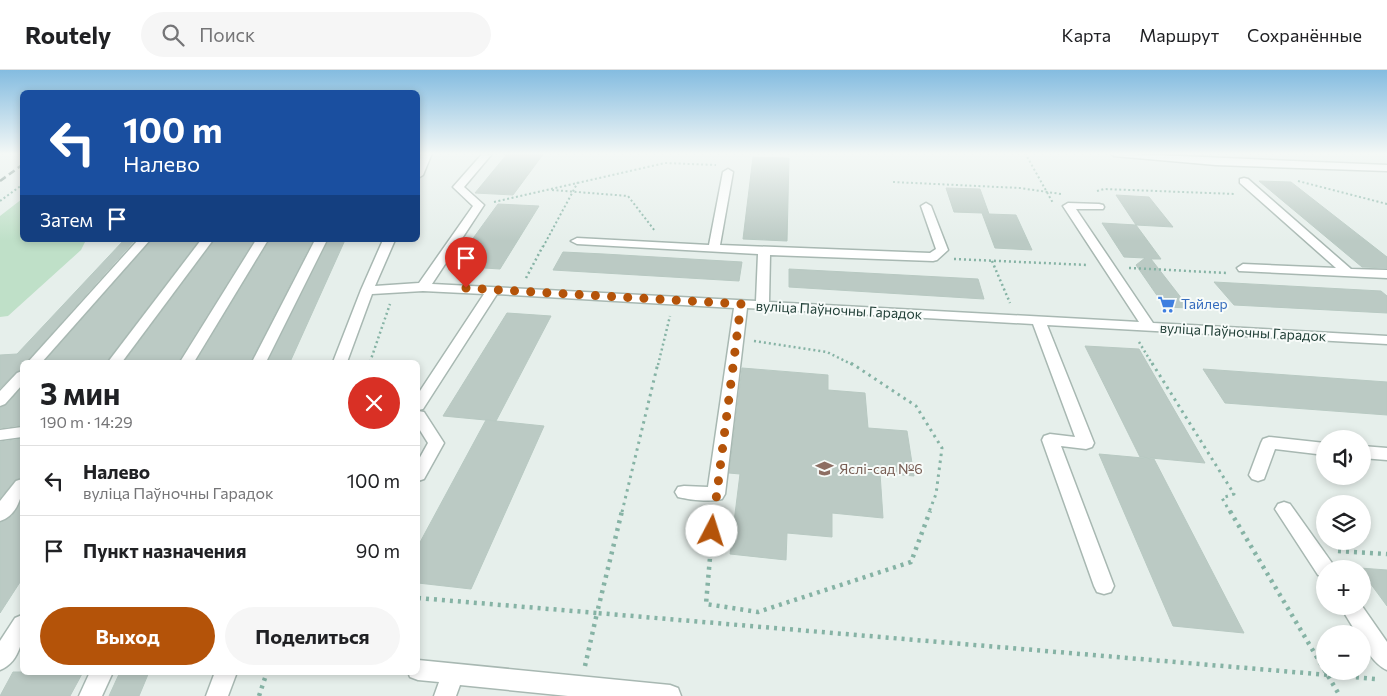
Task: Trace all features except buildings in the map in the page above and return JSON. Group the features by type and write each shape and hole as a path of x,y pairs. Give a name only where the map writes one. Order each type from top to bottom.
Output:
{"street":[{"path":"422,287 478,205 458,187 462,182"},
{"path":"714,248 723,182"},
{"path":"1246,182 1347,272"},
{"path":"577,241 764,251 934,257 942,250 926,206"},
{"path":"1099,207 1068,206 1148,326"},
{"path":"37,360 142,242"},
{"path":"117,360 205,242"},
{"path":"188,360 261,242"},
{"path":"260,360 320,242"},
{"path":"341,360 367,290 388,242"},
{"path":"762,306 764,251"},
{"path":"1240,271 1386,274"},
{"name":"вуліца Паўночны Гарадок","path":"367,290 422,287 493,290 1387,340"},
{"path":"420,402 493,290"},
{"path":"684,492 716,494 741,304"},
{"path":"1038,320 1086,443 1050,440 1104,586"},
{"path":"0,401 20,378"},
{"path":"420,419 436,443 420,471"},
{"path":"0,435 20,432"},
{"path":"1258,475 1269,443 1316,447"},
{"path":"1371,453 1387,454"},
{"path":"0,514 20,487"},
{"path":"1284,509 1319,560"},
{"path":"1356,615 1387,660"},
{"path":"0,660 20,627"},
{"path":"420,670 670,696"},
{"path":"445,696 454,674"},
{"path":"90,696 100,675"},
{"path":"217,696 225,675"}],"path":[{"path":"478,205 577,182"},
{"path":"523,283 578,182"},
{"path":"897,182 1020,188 1046,193 1065,194"},
{"path":"1040,182 1046,193"},
{"path":"0,201 20,186"},
{"path":"548,189 628,196 666,246"},
{"path":"1091,193 1104,189 1261,196"},
{"path":"921,258 1240,271"},
{"path":"992,261 1012,308"},
{"path":"371,360 390,303"},
{"path":"587,656 671,308"},
{"path":"1135,335 1234,494 1222,498 1316,656"},
{"path":"716,494 706,604 758,612 911,562 936,494 942,448 916,406 847,361 827,352 737,339"},
{"path":"1330,550 1387,554"},
{"path":"420,598 1316,674"},
{"path":"259,696 265,675"},
{"path":"1371,678 1378,679"},
{"path":"1330,680 1340,696"}],"green space":[{"path":"20,201 20,242 85,242 81,250 8,316 0,317 0,216"}],"place":[{"name":"Тайлер","path":"1167,304"},
{"name":"Яслі-сад №6","path":"825,469"}],"route":[{"path":"466,288 741,304 712,531"}]}
